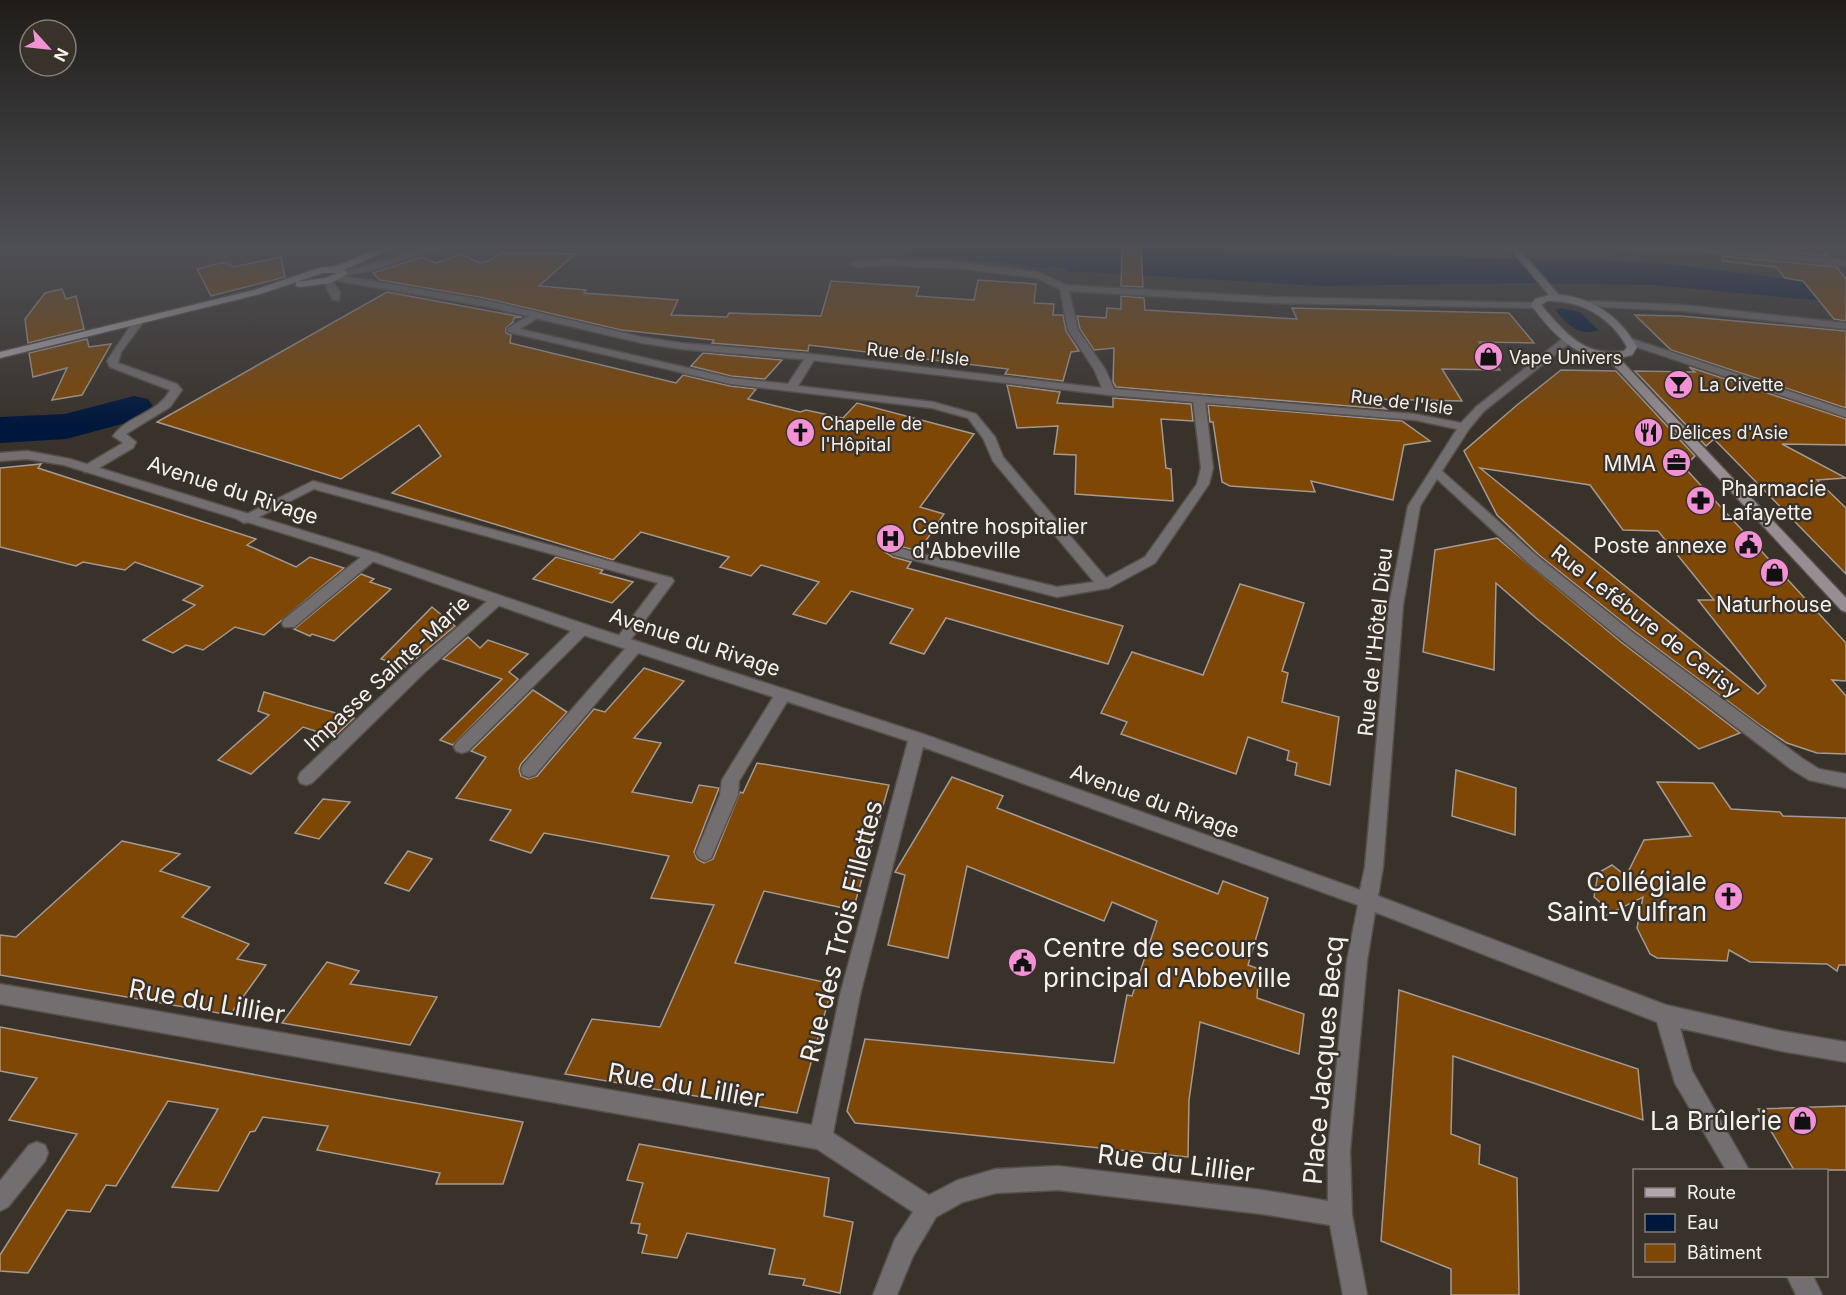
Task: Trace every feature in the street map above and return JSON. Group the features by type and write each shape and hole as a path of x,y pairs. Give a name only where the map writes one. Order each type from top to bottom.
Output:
{"main road":[{"path":"0,355 202,305"}],"street":[{"name":"Rue de l'Isle","path":"490,305 642,340 811,357 1108,392 1415,417 1464,427"},
{"path":"1068,305 1074,333 1091,354 1107,383 1108,392"},
{"path":"1536,305 1566,341 1579,349 1611,356 1628,353 1632,347 1629,341 1600,310 1592,305"},
{"path":"1620,305 1694,309 1846,326"},
{"path":"535,315 512,330 731,381 933,405 972,416 989,437 998,458 1104,585"},
{"path":"88,469 129,445 128,440 119,436 122,432 165,406 173,398 176,390 173,386 114,365 112,361 116,352 139,321"},
{"name":"Rue de l'Hôtel Dieu","path":"1368,901 1374,867 1396,605 1414,506 1464,427 1480,409 1566,341"},
{"path":"1629,341 1846,414"},
{"path":"1611,356 1846,607"},
{"path":"790,389 811,357"},
{"path":"894,551 1058,592 1104,585 1150,560 1203,484 1207,468 1199,400"},
{"name":"Avenue du Rivage","path":"0,457 27,454 88,469 244,519 371,556 582,629 916,738 1368,901 1666,1015 1781,1041 1846,1052"},
{"name":"Rue Lefébure de Cerisy","path":"1435,471 1533,560 1627,636 1797,764 1815,775 1846,781"},
{"path":"244,519 313,484 668,581 628,644 529,770"},
{"path":"289,623 371,556"},
{"name":"Impasse Sainte-Marie","path":"306,778 419,669 497,600"},
{"path":"462,747 582,629"},
{"path":"705,853 729,795 731,780 783,695"},
{"name":"Rue des Trois Fillettes","path":"821,1138 850,995 916,738"},
{"name":"Place Jacques Becq","path":"1355,1295 1340,1215 1339,1151 1357,961 1368,901"},
{"name":"Rue du Lillier","path":"0,994 821,1138 903,1190 928,1209 958,1192 996,1181 1058,1178 1262,1202 1340,1215"},
{"path":"1666,1015 1683,1075 1737,1169"},
{"path":"0,1199 37,1153"},
{"path":"885,1295 904,1248 928,1209"},
{"path":"1800,1277 1810,1295"}],"water":[{"path":"1560,308 1580,312 1598,330 1579,331 1555,310"}],"building":[{"path":"35,305 78,305 84,329 28,343 25,319"},
{"path":"363,305 460,305 522,317 514,318 506,328 506,333 511,335 510,343 676,383 683,375 730,386 756,389 748,399 800,412 806,410 843,418 857,403 974,434 920,507 944,514 919,551 894,545 887,547 885,552 911,562 907,568 1123,626 1108,664 946,618 924,654 890,643 913,609 851,591 826,624 793,614 819,582 761,565 751,576 720,567 729,557 641,532 613,560 392,493 441,456 419,425 341,479 157,422"},
{"path":"516,305 675,305 671,315 727,317 729,313 821,316 824,305 1054,305 1053,315 1063,315 1066,331 1079,351 1071,352 1063,381 1005,374 1008,369 809,345 808,351 712,343 714,340 621,330"},
{"path":"1121,305 1145,305 1145,310 1297,319 1292,308 1509,313 1534,343 1479,342 1500,370 1442,369 1462,401 1371,399 1386,409 1116,387 1113,382 1114,348 1094,350 1080,329 1077,316 1106,318 1107,308 1121,309"},
{"path":"1823,305 1846,305 1846,321 1834,319"},
{"path":"1635,315 1681,316 1846,331 1846,408 1671,350"},
{"path":"87,339 89,347 111,344 82,395 52,400 67,368 33,377 29,353"},
{"path":"703,353 782,360 765,379 731,376 691,366"},
{"path":"1689,367 1846,419 1846,445 1782,444 1846,478 1817,480 1846,508 1846,574 1714,439 1706,446 1635,371 1695,372"},
{"path":"1561,370 1616,371 1695,456 1684,467 1846,643 1846,681 1832,680 1846,696 1846,754 1817,753 1787,743 1760,725 1633,630 1539,555 1497,515 1464,451","holes":["1480,468 1590,485 1623,530 1658,531 1714,600 1698,600 1766,686 1758,694"]},
{"path":"1007,385 1060,392 1057,403 1113,407 1113,398 1191,404 1193,421 1161,419 1166,468 1171,469 1173,501 1075,494 1076,455 1054,454 1058,426 1017,428"},
{"path":"1208,405 1402,421 1430,441 1404,445 1393,500 1311,481 1315,492 1230,486 1222,482 1213,422 1210,422"},
{"path":"41,464 38,468 256,539 247,545 296,567 310,557 344,568 264,635 235,627 203,650 186,645 173,653 143,640 195,605 183,600 203,586 135,562 125,570 83,562 76,566 0,547 0,468"},
{"path":"1497,538 1621,642 1740,733 1699,749 1496,583 1494,670 1423,652 1435,550"},
{"path":"556,557 603,570 600,573 633,582 612,603 533,579"},
{"path":"361,574 374,579 370,582 391,589 334,641 312,634 310,636 294,629"},
{"path":"1240,584 1304,603 1282,671 1288,673 1282,702 1339,717 1330,785 1295,775 1297,763 1287,760 1289,751 1248,737 1236,774 1121,734 1127,722 1101,713 1132,652 1203,675"},
{"path":"432,607 455,626 406,667 381,659"},
{"path":"468,637 480,648 488,640 528,654 509,672 518,679 453,745 440,740 502,679 443,659"},
{"path":"644,668 684,681 634,738 661,743 632,792 692,803 699,785 719,788 694,852 697,859 704,863 713,859 740,792 743,793 757,763 889,785 853,910 764,891 735,963 833,984 797,1113 565,1074 592,1019 660,1027 714,905 651,898 669,856 544,833 531,853 490,840 511,810 456,798 486,757 471,751 533,690 567,712 521,764 519,769 521,776 528,779 537,776 594,709 605,712"},
{"path":"264,692 354,718 334,737 303,727 251,774 218,760 269,715 258,711"},
{"path":"1456,770 1516,788 1515,835 1452,816"},
{"path":"952,777 1003,796 997,808 1218,894 1223,881 1268,898 1248,965 1259,969 1257,998 1304,1014 1299,1054 1200,1022 1189,1100 1188,1157 855,1123 847,1111 865,1039 1114,1063 1127,995 1132,996 1157,921 1112,902 1104,921 967,866 948,958 888,945 905,875 895,872"},
{"name":"Collégiale Saint-Vulfran","path":"1657,782 1713,783 1731,809 1780,812 1783,816 1846,818 1846,965 1839,965 1837,971 1827,964 1750,962 1729,950 1727,961 1657,958 1650,954 1637,928 1643,897 1607,915 1609,910 1594,897 1598,873 1612,865 1626,876 1644,840 1691,836"},
{"path":"323,799 350,802 319,839 295,833"},
{"path":"122,841 180,854 160,871 210,887 182,917 249,944 237,959 266,965 230,1015 0,975 0,935 16,937"},
{"path":"408,851 432,859 409,891 385,883"},
{"path":"327,962 359,971 350,984 437,997 410,1045 282,1023"},
{"path":"1399,990 1638,1069 1643,1120 1453,1056 1451,1134 1480,1145 1479,1164 1517,1178 1519,1295 1451,1295 1451,1269 1381,1241"},
{"path":"0,1027 523,1122 503,1184 436,1184 440,1173 317,1150 328,1126 263,1117 255,1131 250,1132 218,1191 172,1187 218,1109 168,1101 116,1186 106,1185 90,1212 67,1210 28,1273 0,1271 0,1255 77,1134 9,1120 37,1078 0,1071"},
{"path":"1846,1106 1846,1170 1793,1169 1758,1109"},
{"path":"639,1144 829,1178 824,1216 853,1222 840,1293 803,1285 805,1279 769,1274 775,1249 687,1233 677,1258 642,1253 647,1235 638,1233 640,1224 631,1223 643,1183 627,1180"}],"waterway":[{"path":"0,430 66,426 134,408"}],"place":[{"name":"Vape Univers","path":"1488,357"},
{"name":"La Civette","path":"1678,384"},
{"name":"Délices d'Asie","path":"1648,432"},
{"name":"Chapelle de l'Hôpital","path":"800,433"},
{"name":"MMA","path":"1677,463"},
{"name":"Pharmacie Lafayette","path":"1700,500"},
{"name":"Centre hospitalier d'Abbeville","path":"891,538"},
{"name":"Poste annexe","path":"1748,545"},
{"name":"Naturhouse","path":"1774,573"},
{"name":"Collégiale Saint-Vulfran","path":"1728,896"},
{"name":"Centre de secours principal d'Abbeville","path":"1022,962"},
{"name":"La Brûlerie","path":"1803,1120"}]}
